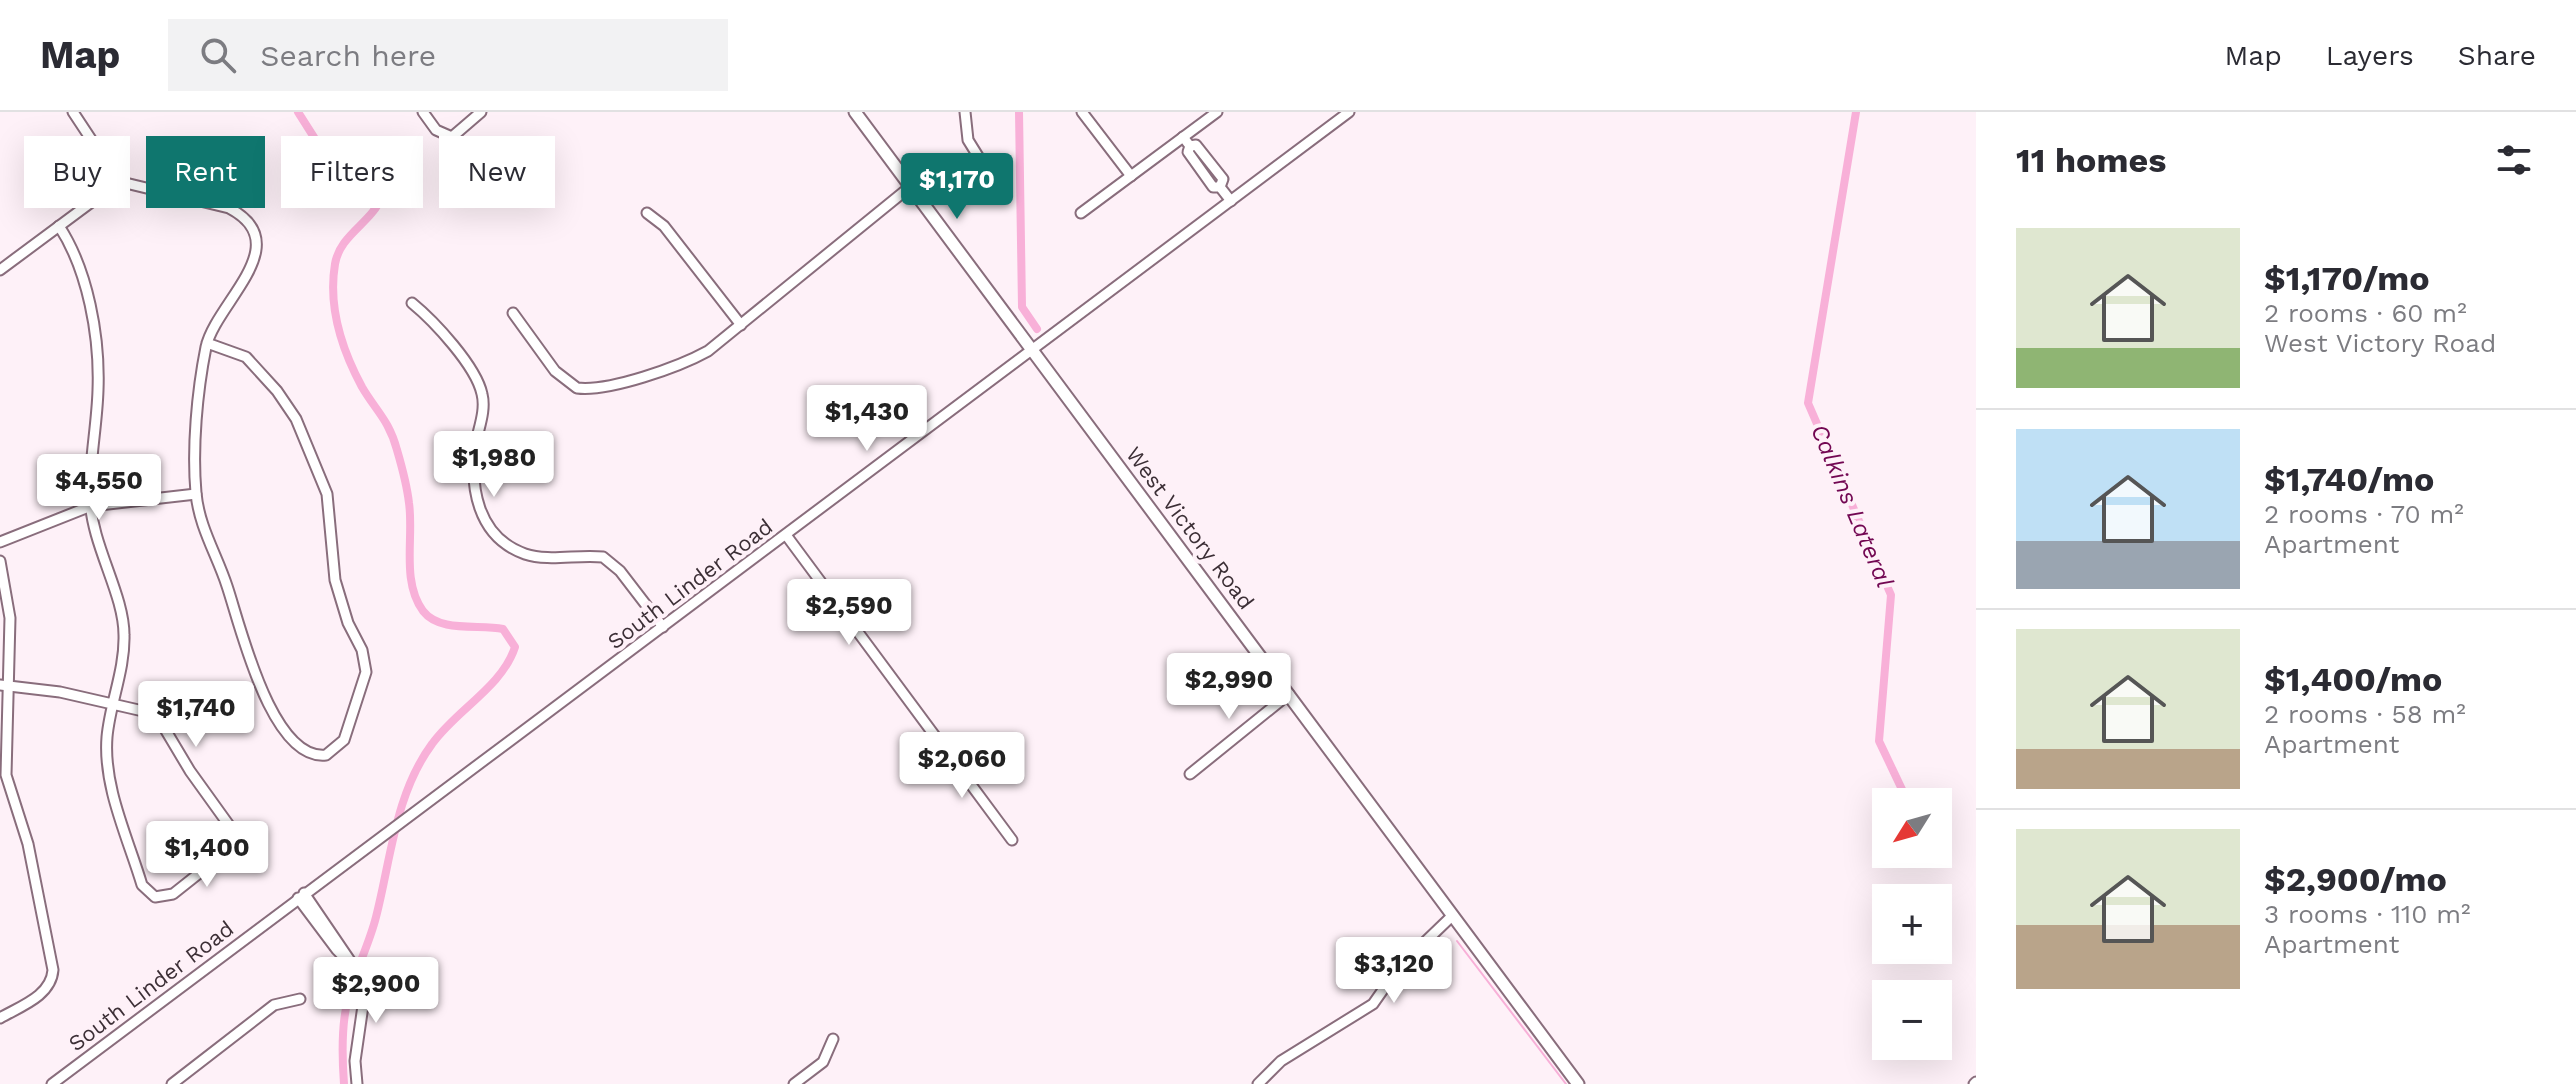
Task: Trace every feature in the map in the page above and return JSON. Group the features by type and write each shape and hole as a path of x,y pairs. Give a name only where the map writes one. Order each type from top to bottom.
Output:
{"main road":[{"name":"West Victory Road","path":"855,112 1578,1084"}],"street":[{"path":"73,112 91,136"},
{"path":"423,112 436,130 452,137 481,112"},
{"path":"965,112 968,140 981,161"},
{"path":"1082,112 1131,176"},
{"path":"1081,213 1217,112"},
{"name":"South Linder Road","path":"52,1084 1349,112"},
{"path":"1183,137 1190,146 1188,152 1213,187 1220,187 1231,201"},
{"path":"130,184 229,208 244,216 253,227 257,245 250,269 207,343 197,436 196,494 206,536 227,586 249,663 266,698 298,746 318,756 333,752 344,740 366,672 365,661 341,605 335,580 327,494 296,419 277,391 246,357 207,343"},
{"path":"513,313 555,371 566,382 587,389 694,359 741,325 911,186"},
{"path":"0,270 83,208"},
{"path":"647,213 664,226 741,325"},
{"path":"3,686 60,692 114,704 156,714 190,771 231,828 234,841 226,855 173,894 155,897 142,885 107,769 114,704 124,633 91,506 98,389 95,339 80,269 73,248 59,226"},
{"path":"412,303 428,316 465,363 482,392 483,407 473,468 474,493 487,525 500,541 529,556 603,557 620,571 663,627"},
{"path":"0,542 91,506 196,494"},
{"path":"786,535 1012,840"},
{"path":"0,561 10,618 3,686 6,775 28,844 53,970 52,981 46,990 0,1018"},
{"path":"1190,774 1289,694"},
{"path":"301,895 337,950 366,985 355,1061 357,1084"},
{"path":"1258,1084 1299,1050 1373,1004 1399,967 1453,915"},
{"path":"172,1084 274,1005 300,999"},
{"path":"794,1084 823,1062 833,1039"}],"waterway":[{"path":"298,112 317,142 369,176 382,196 338,254 333,296 338,327 348,358 390,431 401,463 409,503 410,573 416,599 430,618 449,625 503,629 515,647 500,674 432,744 410,784 396,828 373,927 346,1009 344,1084"},
{"path":"1019,112 1022,307 1037,329"},
{"name":"Calkins Lateral","path":"1856,112 1808,403 1891,595 1879,741 1901,788"},
{"path":"1457,941 1566,1084"}]}
